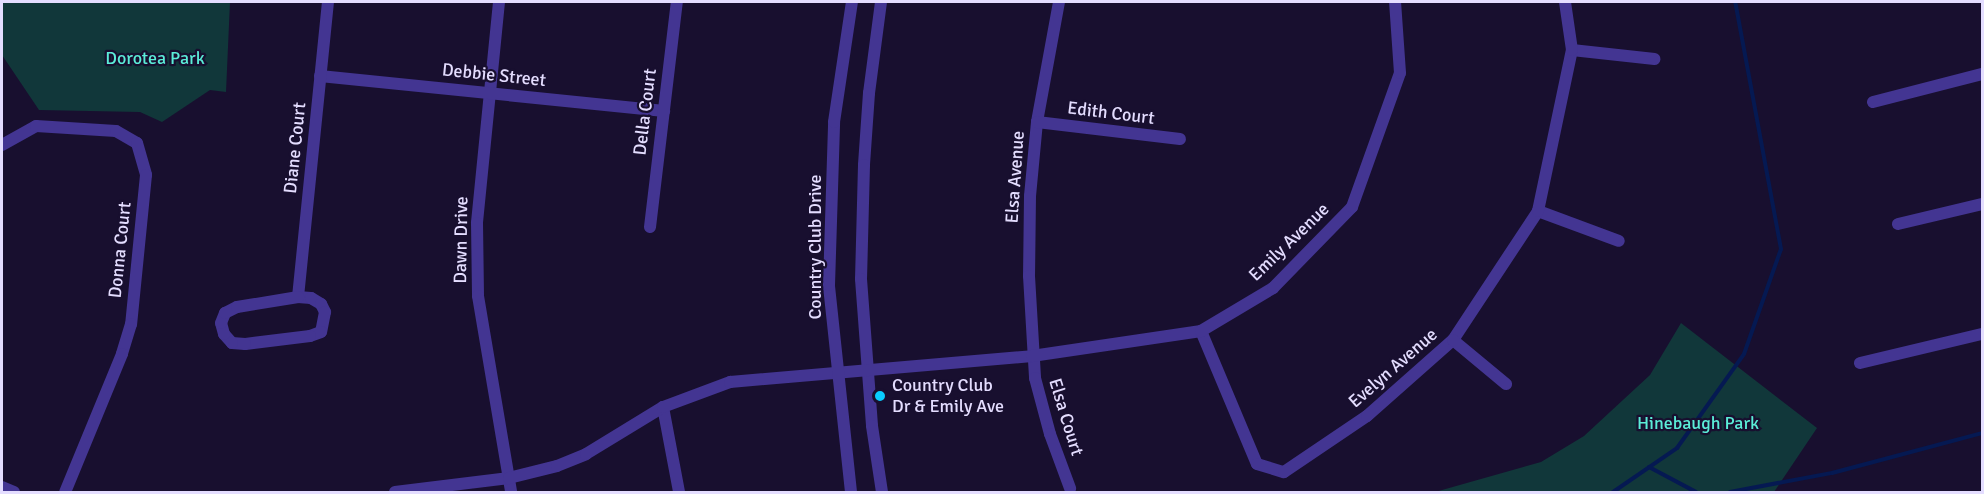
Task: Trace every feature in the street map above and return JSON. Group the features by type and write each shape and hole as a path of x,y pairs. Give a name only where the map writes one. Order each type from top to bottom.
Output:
{"street":[{"name":"Diane Court","path":"298,297 328,2"},
{"name":"Dawn Drive","path":"500,2 477,223 478,296 511,492"},
{"name":"Della Court","path":"650,227 676,2"},
{"name":"Country Club Drive","path":"851,492 829,285 834,122 852,2"},
{"path":"881,2 869,93 861,224 861,279 867,369 882,492"},
{"name":"Elsa Avenue","path":"1032,356 1029,276 1030,196 1037,122 1059,2"},
{"name":"Emily Avenue","path":"395,492 509,478 557,466 586,454 663,407 730,382 1032,356 1201,332 1273,288 1352,207 1400,73 1395,2"},
{"name":"Evelyn Avenue","path":"1201,332 1257,464 1284,472 1367,416 1453,340 1538,211 1572,50 1565,2"},
{"path":"1572,50 1655,59"},
{"path":"1873,102 1983,74"},
{"name":"Debbie Street","path":"320,76 664,111"},
{"name":"Edith Court","path":"1037,122 1180,139"},
{"name":"Donna Court","path":"2,145 36,126 116,131 136,142 146,175 131,324 122,354 65,492"},
{"path":"1898,224 1983,204"},
{"path":"1538,211 1619,241"},
{"path":"298,297 311,298 321,304 325,312 321,332 310,336 244,344 232,343 224,334 221,323 225,313 237,307 298,297"},
{"path":"1860,363 1983,334"},
{"path":"1453,340 1506,384"},
{"name":"Elsa Court","path":"1032,356 1050,434 1070,488"},
{"path":"663,407 679,492"},
{"path":"2,487 14,492"}],"green space":[{"name":"Dorotea Park","path":"2,2 230,2 226,92 210,90 162,122 140,112 39,110 2,55"},
{"name":"Hinebaugh Park","path":"1681,323 1817,428 1774,492 1435,492 1541,462 1584,436 1650,375"}],"waterway":[{"path":"1613,492 1677,448 1744,354 1781,249 1735,2"},
{"path":"1730,492 1832,473 1982,433"},
{"path":"1649,467 1696,492"}],"place":[{"name":"Country Club Dr & Emily Ave","path":"880,396"}]}
